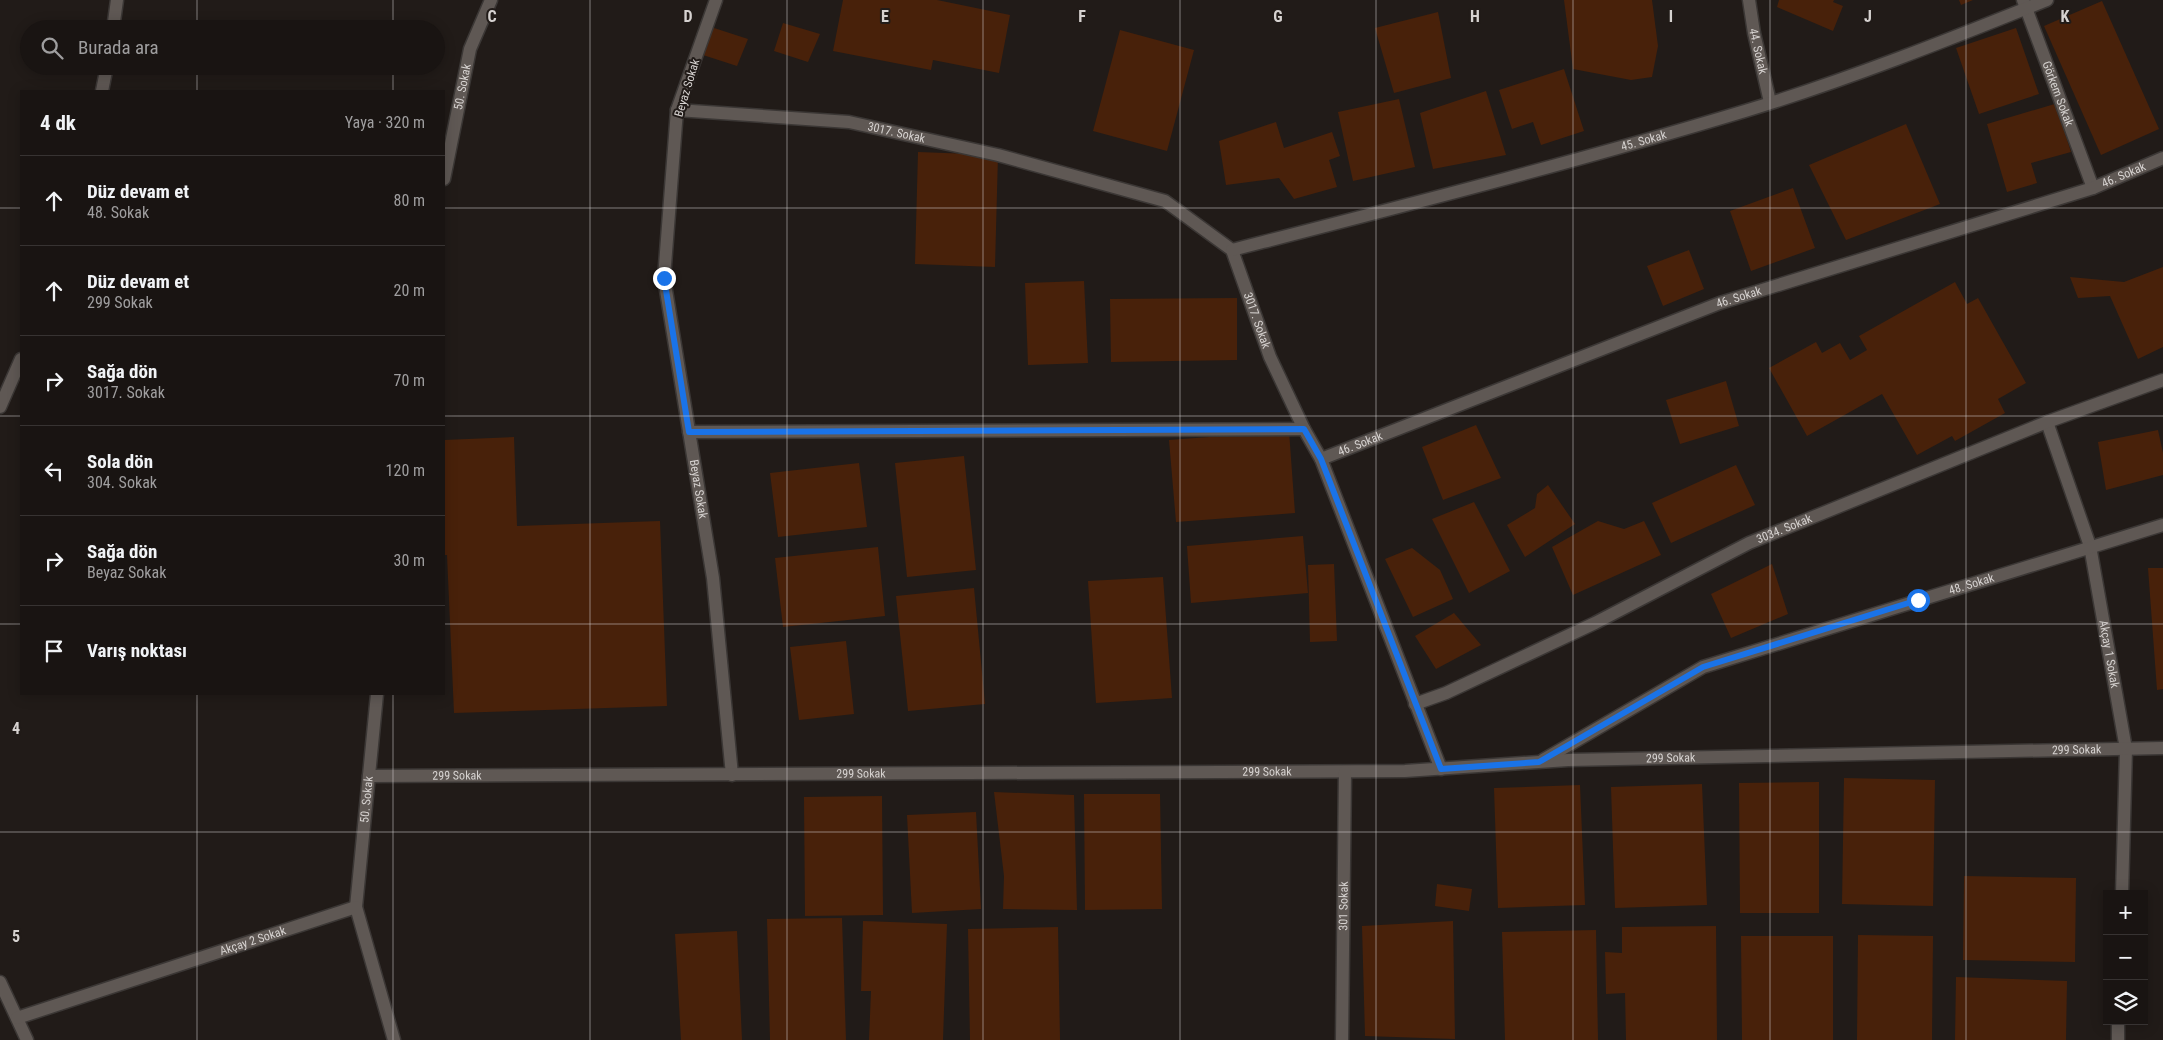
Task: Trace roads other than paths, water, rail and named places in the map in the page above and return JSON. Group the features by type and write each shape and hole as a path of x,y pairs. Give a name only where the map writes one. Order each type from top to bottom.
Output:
{"street":[{"path":"114,20 117,0"},
{"name":"50. Sokak","path":"445,174 470,49 491,0"},
{"name":"Beyaz Sokak","path":"716,0 677,110 664,278 713,578 732,774"},
{"name":"44. Sokak","path":"1749,0 1754,33 1770,102"},
{"name":"45. Sokak","path":"1232,250 1454,193 1770,102 1932,45 2025,4 2047,0"},
{"name":"Görkem Sokak","path":"2025,4 2093,188"},
{"path":"102,90 105,75"},
{"name":"3017. Sokak","path":"677,110 849,122 998,155 1165,201 1232,250 1270,357 1304,429 1321,459 1441,769"},
{"name":"46. Sokak","path":"1321,459 1720,303 2093,188 2163,158"},
{"path":"0,407 20,360"},
{"name":"3034. Sokak","path":"1416,704 1446,693 1595,623 1749,543 2047,422 2163,380"},
{"name":"Akçay 1 Sokak","path":"2047,422 2090,546 2126,749 2122,890"},
{"path":"689,432 1304,429"},
{"name":"48. Sokak","path":"1539,762 1703,667 2163,525"},
{"name":"50. Sokak","path":"356,907 377,695"},
{"name":"299 Sokak","path":"370,776 1345,772 1441,769 1578,760 2163,748"},
{"name":"301 Sokak","path":"1342,1040 1345,772"},
{"path":"356,907 394,1040"},
{"name":"Akçay 2 Sokak","path":"17,1018 356,907"},
{"path":"0,982 27,1040"},
{"path":"2118,1025 2118,1040"}]}
